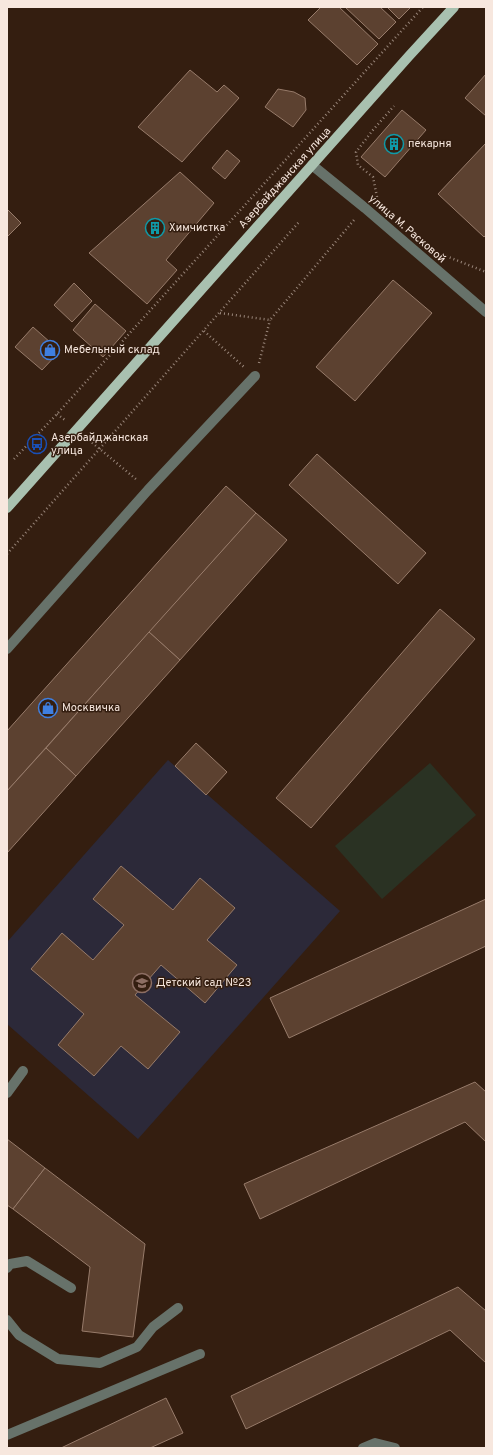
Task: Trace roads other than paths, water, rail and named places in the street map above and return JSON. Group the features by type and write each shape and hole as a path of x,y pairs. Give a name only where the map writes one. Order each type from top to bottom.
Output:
{"main road":[{"name":"Азербайджанская улица","path":"7,508 454,7"}],"street":[{"name":"улица М. Расковой","path":"312,165 365,208 486,312"},
{"path":"7,649 148,490 255,376"},
{"path":"7,1093 23,1071"},
{"path":"7,1268 10,1264 27,1261 71,1288"},
{"path":"7,1320 19,1335 58,1359 100,1363 137,1347 153,1327 178,1308"},
{"path":"7,1435 200,1354"},
{"path":"363,1448 375,1443 395,1448"}],"place":[{"name":"пекарня","path":"394,144"},
{"name":"Химчистка","path":"155,228"},
{"name":"Мебельный склад","path":"50,350"},
{"name":"Азербайджанская улица","path":"37,444"},
{"name":"Москвичка","path":"48,708"},
{"name":"Детский сад №23","path":"142,983"}]}
